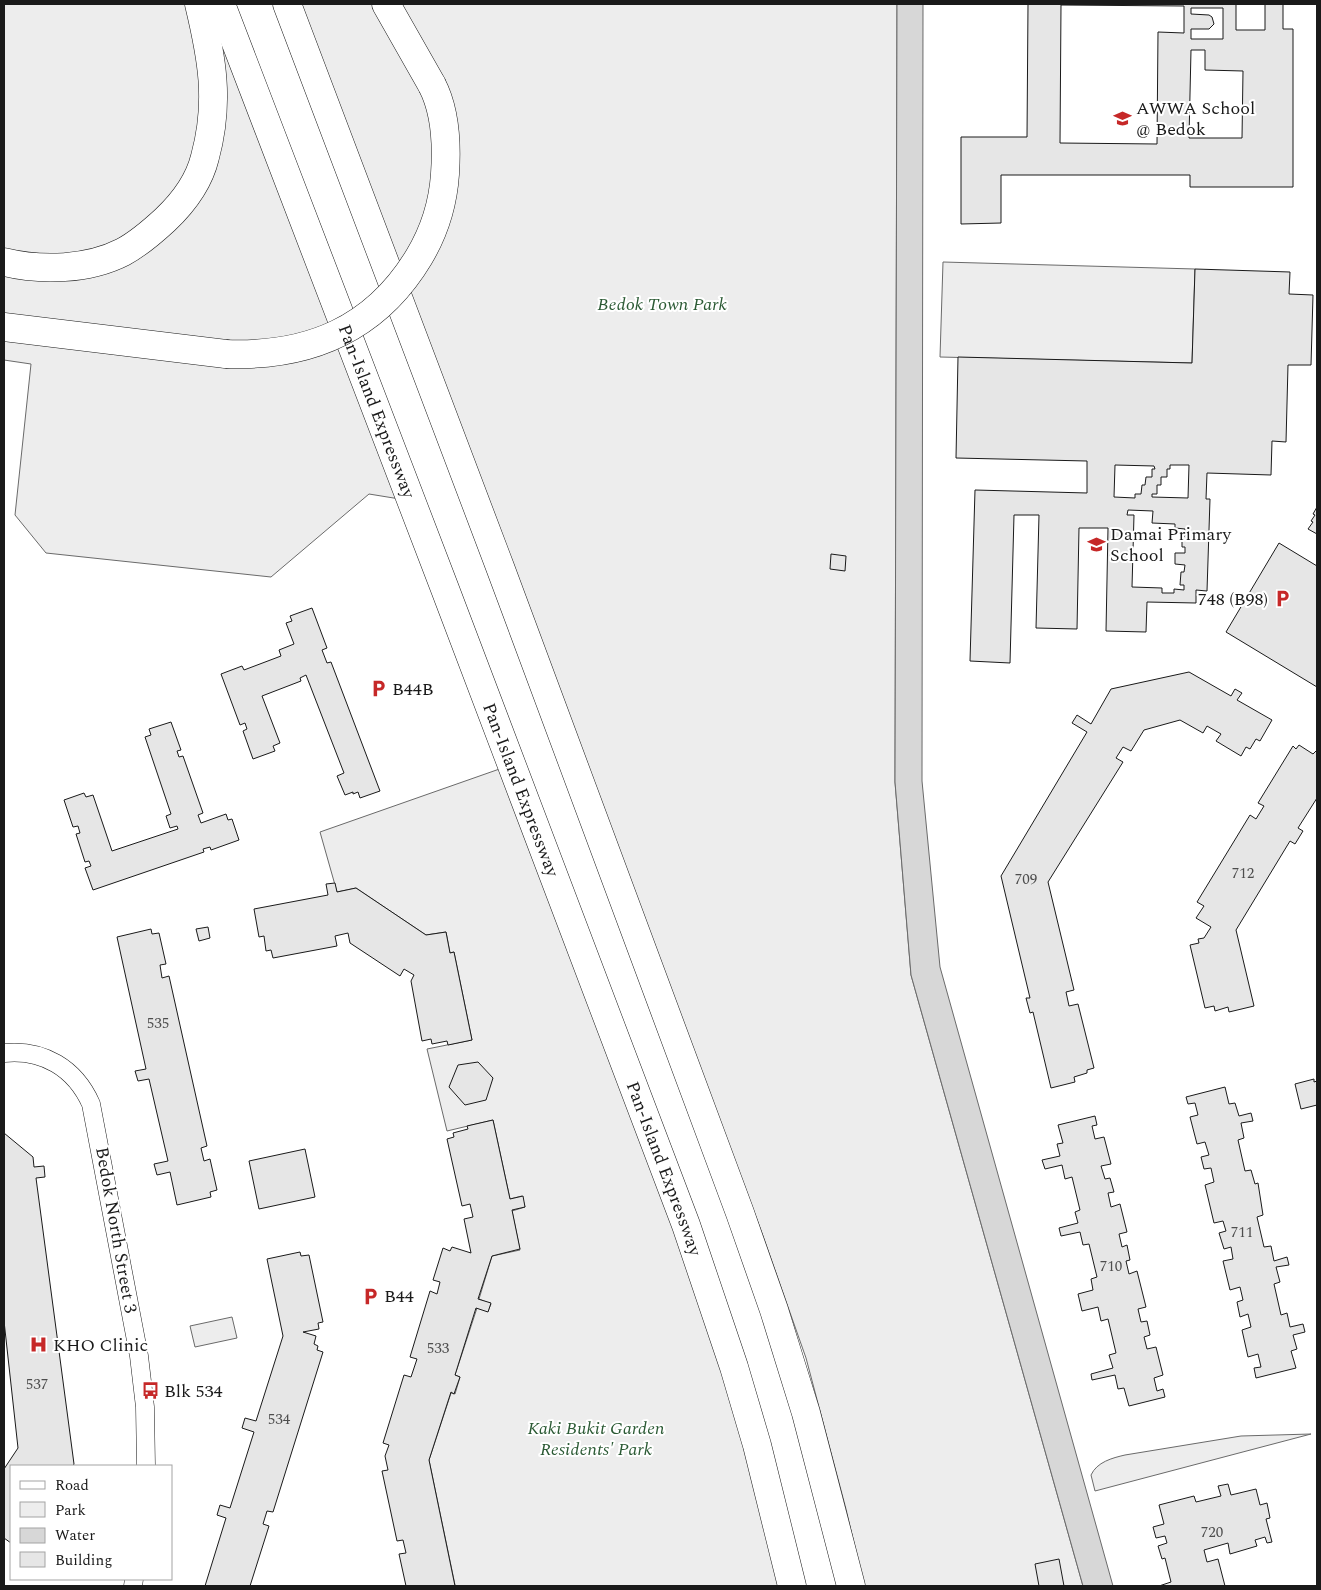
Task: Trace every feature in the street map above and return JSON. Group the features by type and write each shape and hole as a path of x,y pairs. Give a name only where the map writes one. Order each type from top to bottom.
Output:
{"highway":[{"path":"4,262 50,267 87,264 109,258 124,252 152,232 171,215 186,197 195,183 205,159 213,104 213,70 199,4"},
{"name":"Pan-Island Expressway","path":"221,4 446,588 686,1225 734,1367 757,1445 792,1586"},
{"path":"287,4 500,567 740,1214 774,1310 804,1404 851,1586"},
{"path":"4,327 226,354 249,354 284,351 319,341 360,321 383,304 412,270 429,237 437,218 442,198 446,160 445,134 440,108 432,85 386,4"}],"street":[{"name":"Bedok North Street 3","path":"4,1053 32,1053 61,1065 79,1082 91,1104 95,1116 141,1373 145,1407 146,1465"}],"green space":[{"path":"4,4 221,4 412,501 369,494 271,577 46,553 15,515 31,364 4,360"},
{"path":"287,4 386,4 432,85 445,179 394,286"},
{"name":"Bedok Town Park","path":"396,4 897,4 895,782 911,975 1083,1586 864,1586 846,1509 806,1358 762,1233 407,288 453,169"},
{"path":"943,262 1195,269 1192,363 940,357"},
{"name":"Kaki Bukit Garden Residents' Park","path":"508,766 679,1230 786,1586 452,1586 455,1585 429,1460 451,1393 455,1394 460,1377 455,1375 477,1308 488,1311 491,1304 479,1299 492,1256 520,1250 512,1211 525,1207 522,1196 510,1199 493,1120 447,1131 427,1049 472,1040 454,952 450,953 446,932 426,935 356,888 337,892 320,832"},
{"path":"232,1317 237,1338 195,1347 190,1326"},
{"path":"1311,1434 1095,1491 1091,1475 1101,1464 1110,1459 1125,1455 1241,1436"}],"water":[{"path":"897,4 923,4 922,781 940,967 1113,1586 1083,1586 911,975 895,782"}],"building":[{"path":"1028,4 1236,4 1236,30 1265,30 1265,4 1283,4 1283,29 1293,29 1293,187 1190,187 1190,175 1001,175 1001,223 961,224 961,137 1027,137","holes":["1061,5 1184,6 1184,33 1158,32 1157,144 1060,143","1191,8 1223,8 1223,39 1191,39 1191,29 1209,29 1214,24 1212,17 1209,15 1191,14","1191,50 1205,50 1205,70 1243,71 1242,138 1189,138"]},
{"path":"1195,269 1290,272 1289,294 1313,295 1311,365 1288,365 1286,442 1272,441 1271,475 1207,473 1206,499 1210,499 1207,591 1196,590 1196,603 1147,602 1146,632 1106,631 1108,528 1079,528 1077,629 1036,628 1039,515 1014,515 1010,663 970,661 975,490 1087,493 1087,461 956,458 958,357 1192,363","holes":["1115,465 1154,466 1155,469 1152,469 1152,477 1146,477 1145,485 1142,485 1141,494 1135,494 1135,498 1114,497","1170,465 1189,465 1188,498 1152,497 1152,494 1157,494 1157,485 1161,485 1161,477 1167,477 1167,469 1170,469","1128,510 1153,511 1152,523 1175,524 1175,528 1185,529 1185,536 1182,536 1182,547 1185,547 1185,553 1175,553 1175,564 1185,565 1184,572 1181,572 1180,585 1184,585 1184,590 1174,589 1174,593 1162,593 1162,588 1132,587 1134,515 1127,515"]},
{"path":"1317,507 1317,534 1308,529 1313,522 1311,521"},
{"name":"748 (B98)","path":"1279,543 1317,566 1317,687 1226,632"},
{"path":"831,554 846,556 845,571 830,569"},
{"path":"312,608 327,648 322,650 327,663 331,662 380,791 360,798 358,792 345,795 337,776 344,773 306,675 300,678 301,681 262,696 280,743 273,746 275,751 253,759 243,731 247,729 245,723 240,725 221,674 242,666 244,670 281,656 279,650 294,644 286,623 292,621 290,616"},
{"path":"1189,672 1231,696 1235,689 1242,693 1237,700 1272,720 1260,741 1256,739 1250,749 1246,747 1241,756 1216,741 1221,734 1207,726 1203,733 1180,720 1144,730 1131,751 1123,747 1116,758 1123,762 1048,882 1074,990 1066,992 1069,1006 1078,1004 1094,1068 1087,1070 1087,1073 1074,1077 1075,1082 1051,1088 1033,1012 1030,1013 1026,998 1030,998 1001,876 1087,732 1072,723 1077,715 1091,724 1111,689"},
{"path":"171,722 181,750 177,751 179,757 183,756 203,813 198,815 201,823 226,814 228,820 232,819 239,840 211,850 210,847 203,849 204,852 93,890 85,868 91,866 89,861 85,862 76,834 80,833 78,826 73,827 64,800 84,793 86,797 93,795 112,851 178,829 177,826 170,828 166,816 171,814 145,737 151,735 149,729"},
{"path":"1299,745 1313,754 1317,750 1317,798 1298,828 1303,831 1295,844 1290,841 1236,930 1254,1006 1229,1012 1228,1007 1215,1011 1214,1006 1205,1008 1190,945 1199,943 1198,939 1204,938 1211,927 1196,918 1204,906 1197,902 1250,815 1256,819 1264,806 1258,803 1293,746 1296,749"},
{"path":"335,883 337,892 356,888 426,935 446,932 450,953 454,952 472,1040 448,1045 447,1041 432,1044 431,1039 422,1041 411,981 414,975 404,969 400,976 350,943 348,933 335,936 337,946 273,958 271,950 266,951 264,936 259,937 254,909 328,895 326,884"},
{"path":"208,927 210,938 199,941 196,929"},
{"path":"151,929 152,934 159,933 166,964 160,965 162,978 169,976 207,1146 201,1148 204,1161 210,1159 217,1190 210,1192 211,1197 177,1205 170,1172 157,1175 154,1164 168,1161 149,1079 138,1081 135,1071 146,1069 117,937"},
{"path":"478,1062 493,1078 486,1100 465,1105 449,1087 458,1065"},
{"path":"1314,1079 1314,1082 1317,1081 1317,1105 1301,1109 1295,1084"},
{"path":"1225,1087 1229,1104 1235,1103 1239,1116 1251,1113 1253,1121 1241,1123 1244,1138 1238,1140 1245,1171 1251,1170 1255,1184 1258,1183 1263,1215 1257,1217 1264,1247 1271,1246 1274,1261 1287,1257 1289,1265 1276,1267 1280,1282 1274,1284 1281,1315 1287,1313 1290,1327 1303,1324 1305,1332 1293,1335 1297,1349 1291,1351 1296,1368 1256,1378 1254,1368 1261,1367 1258,1354 1248,1357 1242,1330 1251,1327 1248,1314 1240,1317 1237,1302 1243,1300 1240,1287 1230,1290 1223,1261 1233,1259 1231,1247 1224,1249 1219,1233 1226,1231 1223,1221 1214,1223 1205,1185 1214,1182 1211,1168 1204,1169 1201,1157 1209,1155 1205,1142 1197,1144 1190,1117 1198,1115 1195,1103 1188,1104 1186,1097"},
{"path":"1095,1116 1097,1125 1092,1126 1095,1139 1104,1137 1111,1164 1101,1166 1105,1179 1110,1178 1114,1192 1108,1193 1111,1207 1120,1204 1127,1232 1119,1234 1122,1247 1127,1245 1130,1260 1126,1261 1129,1274 1137,1271 1146,1307 1138,1309 1141,1322 1147,1321 1150,1335 1144,1337 1147,1349 1156,1347 1163,1375 1154,1378 1157,1391 1163,1389 1165,1397 1129,1406 1124,1388 1118,1389 1115,1375 1092,1380 1091,1374 1113,1368 1109,1355 1116,1353 1108,1319 1101,1321 1098,1307 1082,1311 1078,1294 1093,1290 1091,1279 1097,1277 1089,1244 1083,1245 1080,1232 1061,1236 1059,1228 1078,1223 1075,1212 1080,1210 1072,1177 1065,1179 1062,1165 1045,1169 1042,1160 1060,1156 1057,1144 1063,1143 1058,1125"},
{"path":"493,1120 510,1199 523,1196 525,1207 512,1210 520,1249 492,1256 478,1299 491,1303 488,1312 476,1308 455,1375 460,1377 454,1394 451,1392 429,1460 455,1586 406,1586 399,1554 406,1553 403,1540 397,1541 382,1471 388,1470 385,1456 389,1445 383,1443 404,1375 411,1377 417,1359 410,1357 430,1291 437,1294 440,1282 433,1280 443,1248 450,1251 452,1247 471,1253 464,1219 473,1217 470,1204 462,1206 447,1139 454,1137 453,1133 468,1129 467,1126"},
{"path":"4,1133 33,1157 34,1167 44,1166 45,1177 36,1178 74,1464 10,1465 10,1542 4,1538 4,1469 18,1448 4,1321"},
{"path":"305,1149 315,1197 259,1209 249,1161"},
{"path":"300,1252 301,1256 309,1255 323,1322 318,1323 319,1329 303,1332 316,1336 314,1344 318,1346 317,1350 323,1352 273,1512 267,1511 263,1524 269,1526 250,1586 205,1586 226,1518 217,1515 220,1505 230,1508 254,1432 242,1428 245,1418 256,1421 283,1336 267,1259"},
{"path":"1228,1484 1231,1495 1256,1489 1260,1505 1267,1503 1270,1518 1266,1519 1272,1542 1267,1543 1265,1537 1255,1540 1257,1546 1230,1554 1228,1543 1204,1550 1207,1562 1218,1559 1225,1586 1159,1586 1171,1582 1165,1558 1162,1559 1158,1546 1167,1543 1165,1536 1156,1538 1153,1527 1164,1524 1159,1505 1194,1496 1196,1502 1221,1496 1218,1486"},
{"path":"1059,1559 1064,1586 1039,1586 1035,1564"}],"place":[{"name":"AWWA School @ Bedok","path":"1122,118"},
{"name":"Damai Primary School","path":"1096,544"},
{"name":"748 (B98)","path":"1282,599"},
{"name":"B44B","path":"378,689"},
{"name":"B44","path":"370,1296"},
{"name":"KHO Clinic","path":"39,1345"},
{"name":"Blk 534","path":"150,1391"}]}
